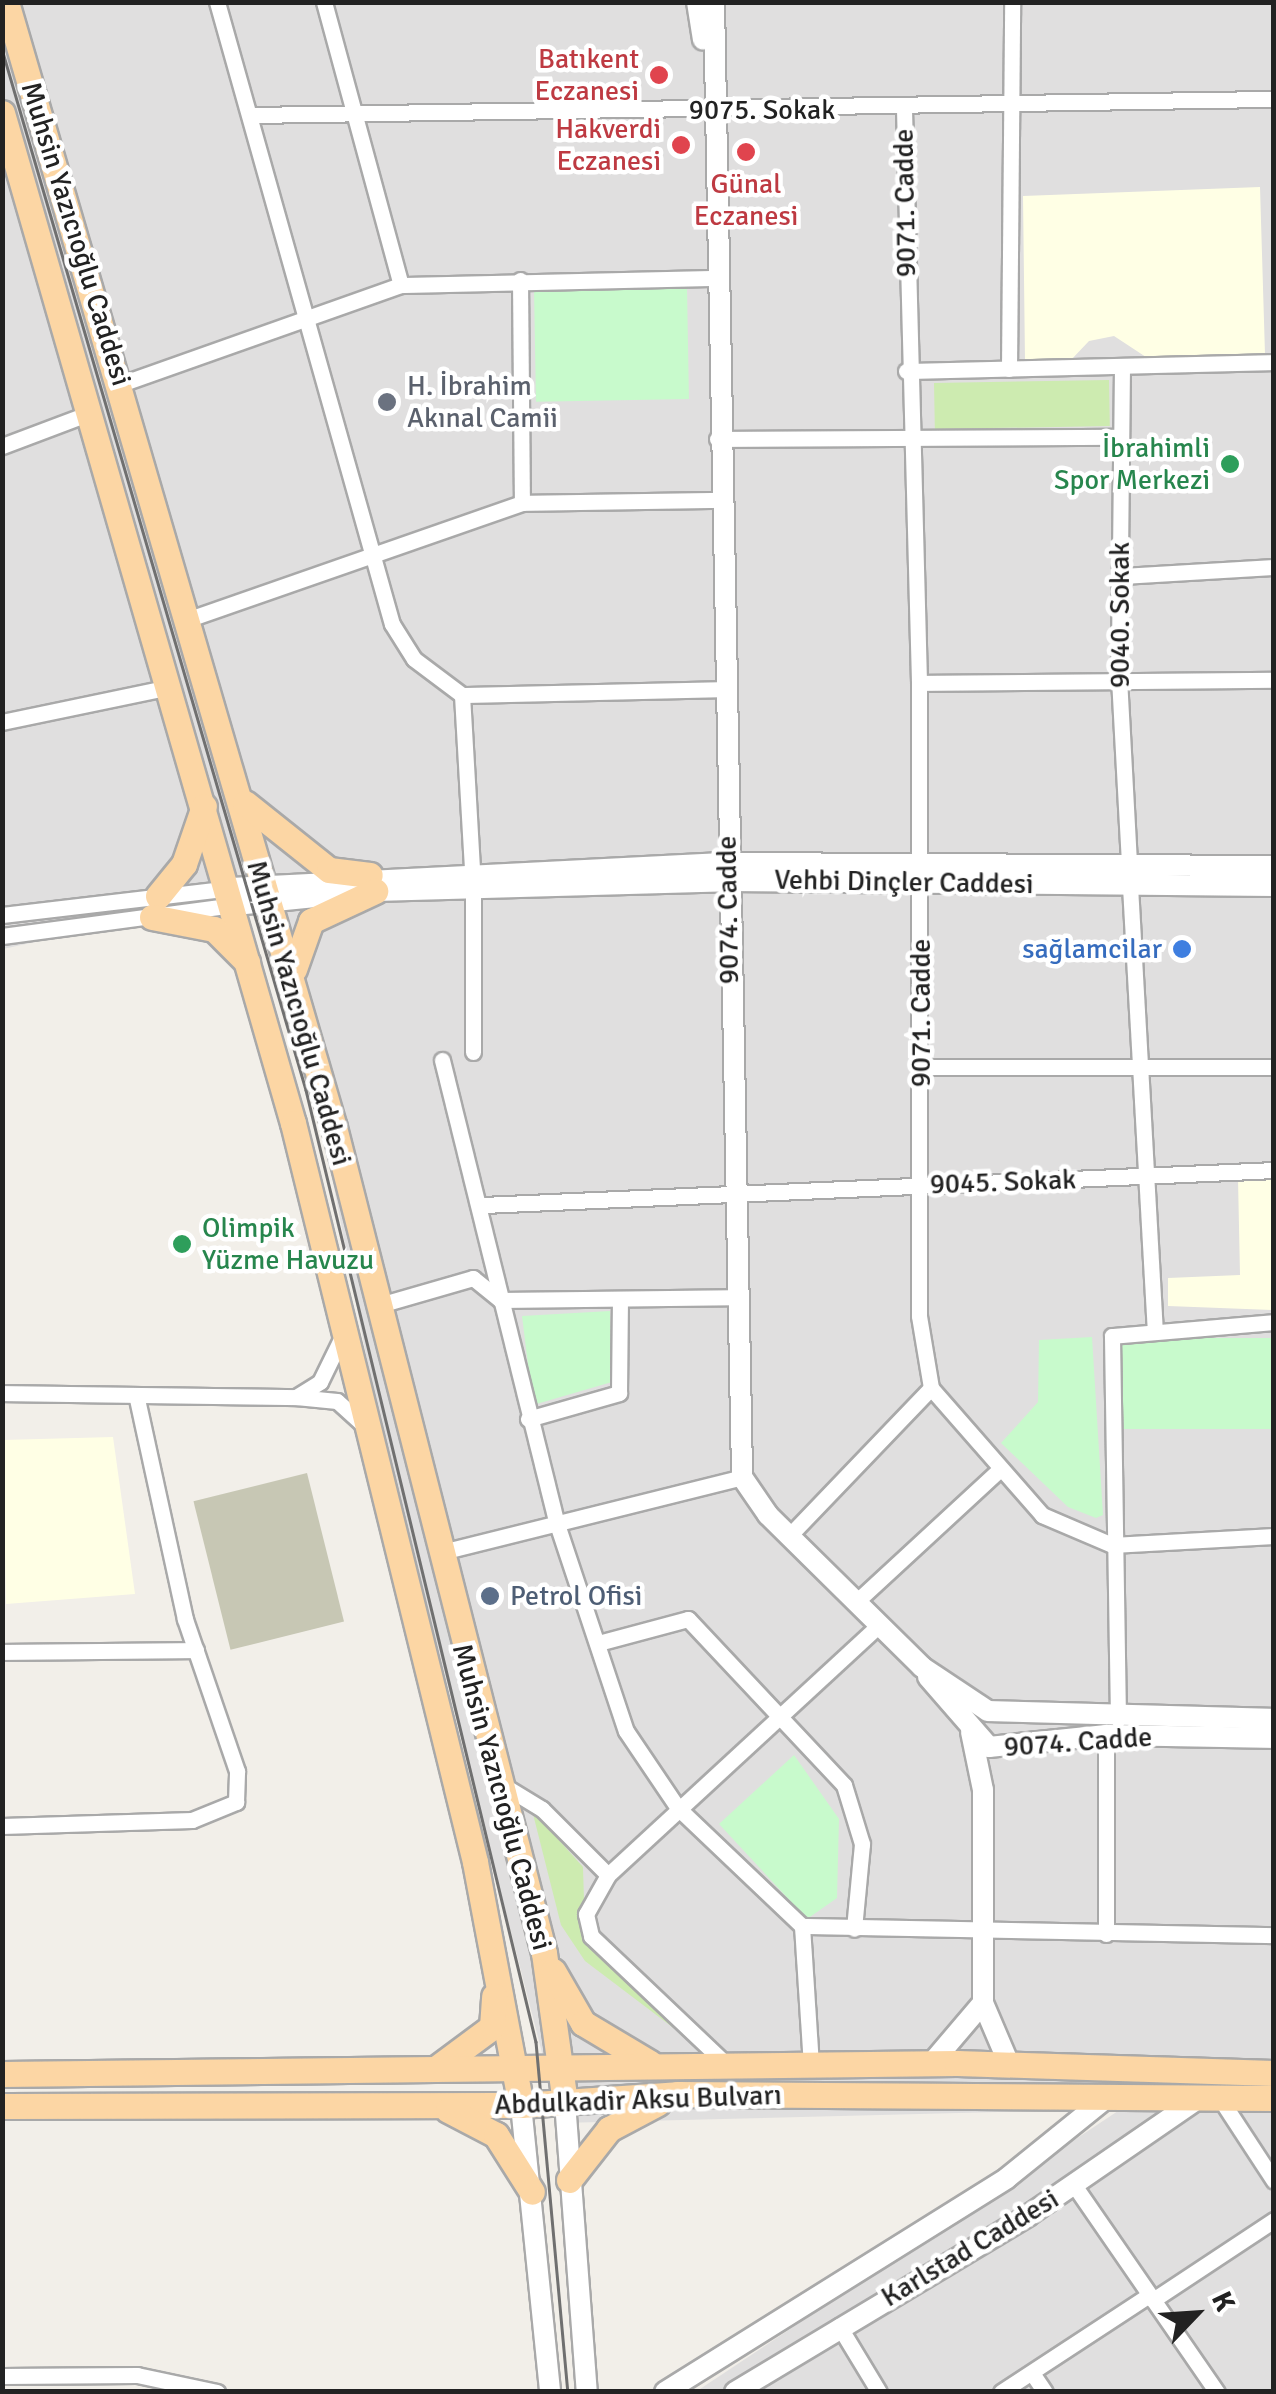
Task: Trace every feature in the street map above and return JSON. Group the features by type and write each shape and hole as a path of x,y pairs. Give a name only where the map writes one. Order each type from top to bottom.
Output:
{"main road":[{"name":"Muhsin Yazıcıoğlu Caddesi","path":"11,10 293,979 438,1554 544,1953 566,2102"},
{"name":"Muhsin Yazıcıoğlu Caddesi","path":"4,122 233,896 370,1433 519,2071 521,2105"},
{"path":"240,798 300,853 329,870 373,883"},
{"path":"204,801 198,836 155,906 214,929 252,969"},
{"path":"293,979 297,943 311,921 373,883"},
{"path":"429,2071 464,2057 492,2027 492,1951"},
{"path":"544,1953 604,2042 680,2082"},
{"name":"Abdulkadir Aksu Bulvarı","path":"2,2106 521,2105 566,2102 680,2082 730,2068 1009,2064 1274,2073"},
{"name":"Abdulkadir Aksu Bulvarı","path":"2,2074 519,2071 680,2082 1105,2099 1274,2098"},
{"path":"570,2180 608,2128 680,2082"},
{"path":"424,2104 496,2135 532,2192"}],"street":[{"path":"218,2 376,549 392,624 414,659 462,695 722,689"},
{"path":"324,2 349,108 401,285"},
{"path":"697,2 710,81"},
{"path":"710,81 714,2"},
{"path":"1009,368 1012,2"},
{"name":"9074. Cadde","path":"710,81 728,872 732,1297 742,1477 789,1536 922,1667 971,1736 1002,1748 1112,1727 1274,1718"},
{"name":"9075. Sokak","path":"250,115 349,108 904,110 1274,99"},
{"name":"9071. Cadde","path":"904,110 907,438 918,683 921,872 919,1316 932,1388 999,1470 1042,1515 1112,1545 1274,1536"},
{"path":"121,384 401,285 714,278"},
{"path":"520,280 522,504"},
{"path":"906,371 1274,362"},
{"name":"9040. Sokak","path":"1122,366 1117,437 1119,678 1129,864"},
{"path":"2,446 90,413"},
{"path":"717,438 1117,437"},
{"path":"188,619 376,549 522,504 719,500"},
{"path":"1121,576 1274,567"},
{"path":"918,683 1119,678 1274,680"},
{"path":"2,722 170,686"},
{"path":"462,695 473,880 473,1052"},
{"path":"2,936 155,906 265,891 373,883 1129,864 1274,866"},
{"name":"Vehbi Dinçler Caddesi","path":"921,872 1130,886 1274,886"},
{"path":"1130,886 1142,1177 1154,1329"},
{"path":"2,915 155,906"},
{"path":"442,1060 483,1205 500,1300 556,1521 602,1642 626,1731 678,1808 802,1926 983,1933 1274,1936"},
{"path":"922,1067 1274,1067"},
{"name":"9045. Sokak","path":"483,1205 1274,1170"},
{"path":"376,1306 473,1278 500,1300 620,1302 732,1297"},
{"path":"528,1419 619,1394 620,1302"},
{"path":"1106,1934 1112,1727 1112,1336 1154,1329 1274,1322"},
{"path":"296,1397 333,1364 345,1331"},
{"path":"789,1536 932,1388"},
{"path":"2,1393 137,1398 296,1397 337,1401 370,1433"},
{"path":"2,1826 192,1820 236,1802 236,1771 196,1650 137,1398"},
{"path":"856,1602 999,1470"},
{"path":"438,1554 556,1521 742,1477"},
{"path":"602,1642 688,1619 784,1718 857,1808 854,1928"},
{"path":"730,2068 591,1936 586,1914 608,1875 678,1808 784,1718 879,1625"},
{"path":"2,1652 196,1650"},
{"name":"9074. Cadde","path":"922,1667 995,1714 1274,1738"},
{"path":"983,1790 1002,1748 995,1714 972,1721 971,1736 983,1790 982,2004 1009,2064"},
{"path":"499,1782 542,1809 608,1875"},
{"path":"802,1926 811,2067"},
{"path":"931,2064 982,2004"},
{"path":"1210,2097 1274,2181"},
{"name":"Karlstad Caddesi","path":"735,2392 1074,2185 1210,2097"},
{"name":"Karlstad Caddesi","path":"666,2392 1006,2178 1105,2099"},
{"name":"Muhsin Yazıcıoğlu Caddesi","path":"566,2102 588,2392"},
{"name":"Muhsin Yazıcıoğlu Caddesi","path":"521,2105 550,2392"},
{"path":"1074,2185 1216,2392"},
{"path":"1001,2392 1274,2220"},
{"path":"839,2326 879,2392"},
{"path":"1032,2372 1045,2392"},
{"path":"2,2376 137,2375 217,2392"}],"shaded area":[{"path":"2,3 1273,3 1273,2391 697,2391 1121,2109 560,2123 375,1402 277,889 3,949"},
{"path":"1260,187 1265,354 1149,359 1114,336 1089,341 1070,361 1025,361 1023,196"},
{"path":"1273,1177 1273,1310 1168,1306 1168,1278 1240,1275 1238,1179"},
{"path":"113,1437 135,1594 6,1604 3,1440"},
{"path":"307,1473 344,1621 230,1650 193,1501"}],"green space":[{"path":"687,287 689,399 536,402 534,290"},
{"path":"1109,380 1110,426 935,429 934,383"},
{"path":"610,1311 612,1382 533,1405 522,1316"},
{"path":"1092,1337 1103,1515 1096,1518 1068,1507 1001,1443 1038,1402 1039,1340"},
{"path":"1121,1338 1273,1338 1273,1429 1121,1429"},
{"path":"794,1755 839,1819 837,1898 807,1919 719,1824"},
{"path":"532,1810 583,1867 585,1933 692,2042 585,1961 561,1925"}],"tram line":[{"path":"2,49 306,1090 536,2042 568,2392"}],"place":[{"name":"Batıkent Eczanesi","path":"659,75"},
{"name":"Hakverdi Eczanesi","path":"681,145"},
{"name":"Günal Eczanesi","path":"746,152"},
{"name":"H. İbrahim Akınal Camii","path":"387,402"},
{"name":"İbrahimli Spor Merkezi","path":"1230,464"},
{"name":"sağlamcilar","path":"1182,949"},
{"name":"Olimpik Yüzme Havuzu","path":"182,1244"},
{"name":"Petrol Ofisi","path":"490,1596"}]}
